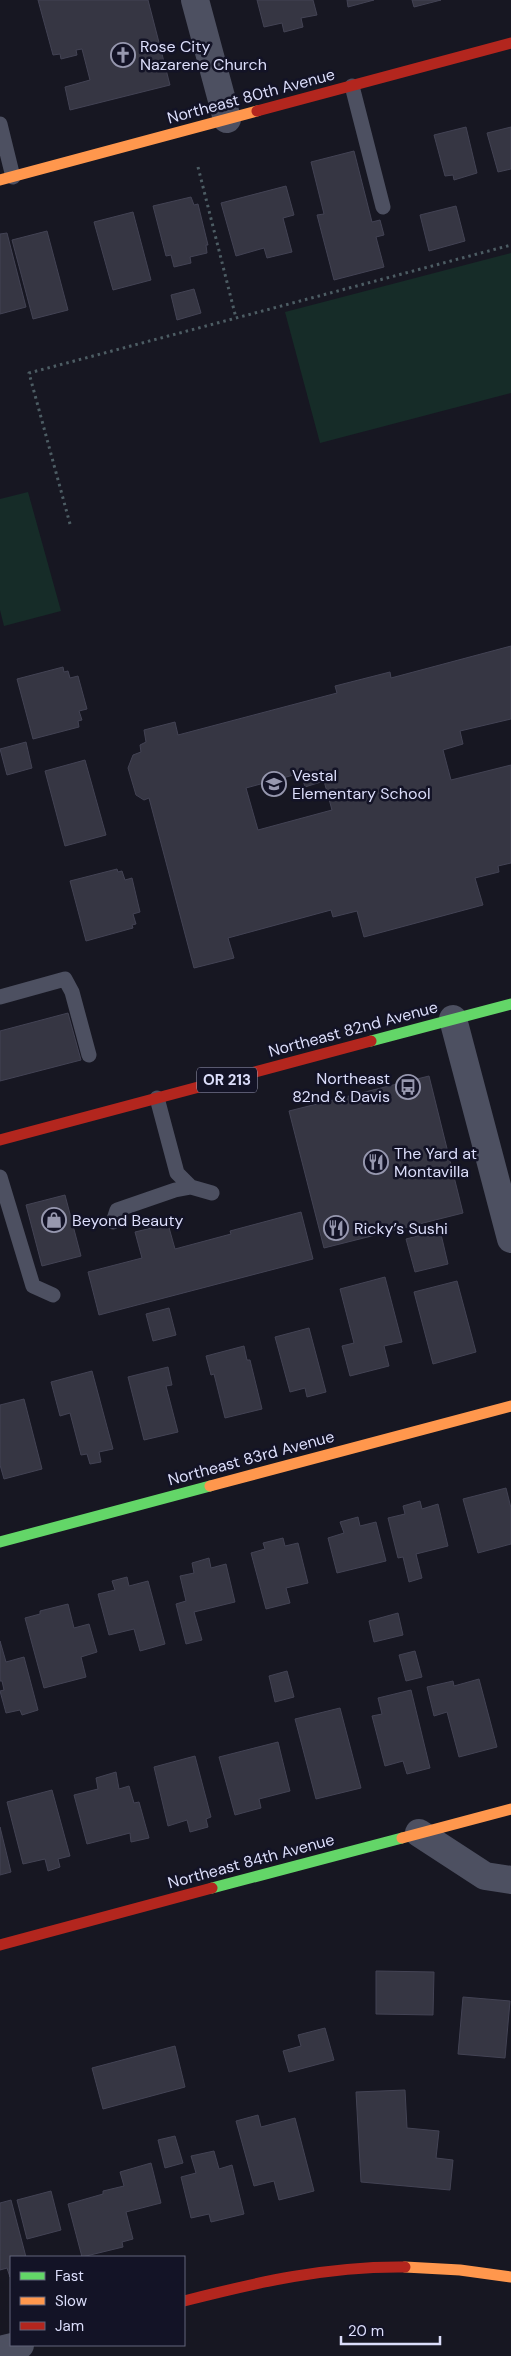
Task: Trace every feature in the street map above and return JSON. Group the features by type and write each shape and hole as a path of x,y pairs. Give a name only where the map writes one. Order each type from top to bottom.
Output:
{"street":[{"path":"195,0 227,120"},
{"name":"Northeast 80th Avenue","path":"7,178 511,43"},
{"name":"Northeast 82nd Avenue","path":"0,1140 511,1004"},
{"path":"453,1019 511,1239"},
{"name":"Northeast 83rd Avenue","path":"0,1542 511,1406"},
{"name":"Northeast 84th Avenue","path":"0,1945 511,1809"},
{"path":"419,1833 485,1876 511,1880"},
{"path":"185,2301 306,2273 365,2267 466,2269 511,2277"},
{"path":"0,2350 16,2346"}],"lane":[{"path":"352,86 383,207"},
{"path":"0,124 7,178"},
{"path":"0,997 66,979 72,992 89,1055"},
{"path":"157,1098 177,1173 191,1187"},
{"path":"0,1177 33,1286 53,1295"},
{"path":"113,1222 117,1210 175,1190 191,1187 212,1193"}],"path":[{"path":"198,167 236,318"},
{"path":"70,524 29,373 511,245"}],"green space":[{"path":"511,253 511,393 320,443 285,312"},
{"path":"28,492 61,611 4,626 0,610 0,499"}],"building":[{"name":"Rose City Nazarene Church","path":"38,0 148,0 170,85 70,110 65,87 90,80 82,49 76,50 77,55 61,59 60,54 53,55"},
{"path":"257,0 313,0 317,15 301,18 303,27 284,32 282,23 264,27"},
{"path":"347,0 374,0 348,7"},
{"path":"412,0 441,0 414,7"},
{"path":"466,127 477,173 454,180 453,175 445,176 434,135"},
{"path":"511,127 511,169 498,172 487,133"},
{"path":"354,151 372,222 380,220 384,235 376,237 384,267 334,280 317,215 324,214 311,162"},
{"path":"286,186 294,215 283,218 292,252 267,258 264,248 236,256 221,203"},
{"path":"191,197 194,205 198,204 208,245 206,245 207,253 190,257 191,263 174,267 171,255 166,256 153,206"},
{"path":"456,206 465,241 429,251 420,215"},
{"path":"133,212 151,280 113,290 94,222"},
{"path":"47,231 68,310 33,319 12,240"},
{"path":"7,233 26,307 0,314 0,234"},
{"path":"194,289 201,313 177,320 171,295"},
{"path":"511,646 511,719 460,731 463,744 443,750 451,780 511,765 511,863 498,866 499,872 475,878 483,905 364,937 357,911 333,917 331,910 228,938 234,958 194,968 149,798 144,800 136,795 128,768 133,755 141,752 140,745 146,742 144,730 175,722 178,735 337,693 335,686 390,672 391,678","holes":["301,773 305,787 324,781 332,810 258,830 246,788"]},
{"path":"63,667 64,672 68,671 70,678 78,676 87,709 79,711 82,720 78,721 79,727 33,739 17,679"},
{"path":"26,742 32,768 7,775 0,749"},
{"path":"85,760 106,835 65,846 45,771"},
{"path":"117,869 118,872 122,871 125,880 132,878 140,912 133,914 136,924 132,925 133,928 86,941 70,881"},
{"path":"68,1013 81,1060 0,1081 0,1031"},
{"name":"The Yard at Montavilla","path":"429,1076 463,1213 324,1248 289,1111"},
{"path":"65,1195 81,1256 42,1266 26,1205"},
{"path":"301,1212 313,1259 99,1315 88,1272 142,1258 135,1232 168,1224 175,1249 231,1234 230,1231"},
{"path":"440,1230 448,1264 415,1272 406,1239"},
{"path":"385,1277 402,1342 384,1346 389,1366 350,1376 342,1346 354,1343 340,1289"},
{"path":"457,1281 476,1352 433,1364 414,1292"},
{"path":"169,1308 176,1335 153,1341 146,1314"},
{"path":"309,1328 326,1392 307,1397 305,1388 290,1392 275,1337"},
{"path":"244,1346 247,1360 250,1360 262,1409 225,1418 214,1374 211,1375 206,1356"},
{"path":"168,1367 172,1385 166,1386 178,1432 144,1440 128,1377"},
{"path":"92,1371 113,1449 99,1452 101,1462 90,1464 87,1454 81,1455 70,1413 60,1416 51,1382"},
{"path":"24,1399 42,1469 4,1479 0,1465 0,1405"},
{"path":"506,1488 511,1508 511,1544 478,1553 463,1499"},
{"path":"420,1501 422,1509 438,1504 448,1546 416,1554 422,1578 409,1582 403,1557 398,1558 388,1518 405,1514 403,1506"},
{"path":"358,1517 360,1526 376,1522 386,1561 337,1573 328,1538 344,1533 340,1522"},
{"path":"283,1538 285,1546 298,1543 308,1583 286,1588 290,1603 266,1609 251,1553 265,1549 263,1543"},
{"path":"209,1558 211,1568 226,1564 235,1602 194,1612 202,1640 186,1644 176,1604 186,1601 180,1576 194,1573 192,1563"},
{"path":"127,1577 129,1586 148,1581 165,1644 140,1651 134,1629 109,1635 98,1594 115,1590 112,1581"},
{"path":"68,1604 74,1628 89,1624 97,1652 81,1657 86,1677 44,1688 25,1618 40,1614 40,1611"},
{"path":"398,1613 403,1635 374,1642 369,1621"},
{"path":"0,1641 6,1662 24,1657 38,1710 22,1715 20,1710 6,1713 0,1691 4,1690 2,1681 0,1681"},
{"path":"415,1651 422,1677 406,1681 399,1655"},
{"path":"287,1671 294,1697 275,1702 269,1676"},
{"path":"479,1679 497,1747 459,1757 447,1712 434,1716 427,1687 453,1681 454,1686"},
{"path":"411,1690 430,1768 407,1774 403,1761 385,1766 372,1716 382,1714 378,1698"},
{"path":"340,1708 361,1788 316,1799 295,1719"},
{"path":"278,1742 290,1791 259,1799 261,1808 235,1815 219,1757"},
{"path":"195,1756 211,1817 206,1819 208,1827 190,1832 187,1820 168,1826 154,1767"},
{"path":"116,1772 119,1789 129,1786 134,1803 139,1802 149,1838 131,1842 130,1833 87,1844 74,1795 98,1789 96,1778"},
{"path":"52,1790 70,1856 58,1859 60,1867 48,1871 45,1859 23,1864 7,1802"},
{"path":"0,1827 11,1872 0,1875"},
{"path":"376,1971 434,1972 433,2015 376,2014"},
{"path":"463,1997 510,2001 505,2058 458,2054"},
{"path":"325,2028 334,2060 289,2072 283,2051 301,2046 298,2035"},
{"path":"175,2046 185,2087 103,2109 92,2068"},
{"path":"405,2090 407,2128 439,2131 436,2158 453,2160 450,2190 361,2182 356,2092"},
{"path":"258,2115 261,2127 295,2118 314,2191 279,2200 274,2181 254,2186 236,2121"},
{"path":"175,2136 183,2163 165,2168 158,2140"},
{"path":"214,2151 219,2169 232,2165 244,2214 211,2222 209,2214 191,2218 181,2177 196,2173 191,2156"},
{"path":"151,2163 161,2203 126,2212 133,2239 122,2242 123,2247 82,2256 68,2204 103,2194 103,2191 124,2186 120,2172"},
{"path":"51,2191 61,2230 27,2239 17,2200"},
{"path":"11,2200 26,2256 10,2256 10,2277 7,2268 0,2270 0,2203"}],"traffic: fast":[{"path":"371,1041 511,1004"},
{"path":"0,1542 210,1486"},
{"path":"212,1888 402,1838"}],"traffic: slow":[{"path":"0,180 257,111"},
{"path":"210,1486 511,1406"},
{"path":"402,1838 511,1809"},
{"path":"405,2267 460,2270 511,2277"}],"traffic: jam":[{"path":"257,111 511,43"},
{"path":"0,1140 371,1041"},
{"path":"0,1945 212,1888"},
{"path":"185,2301 293,2276 348,2269 405,2267"}],"place":[{"name":"Rose City Nazarene Church","path":"123,55"},
{"name":"Vestal Elementary School","path":"274,784"},
{"name":"Northeast 82nd & Davis","path":"408,1087"},
{"name":"The Yard at Montavilla","path":"376,1162"},
{"name":"Beyond Beauty","path":"54,1220"},
{"name":"Ricky’s Sushi","path":"336,1228"}]}
